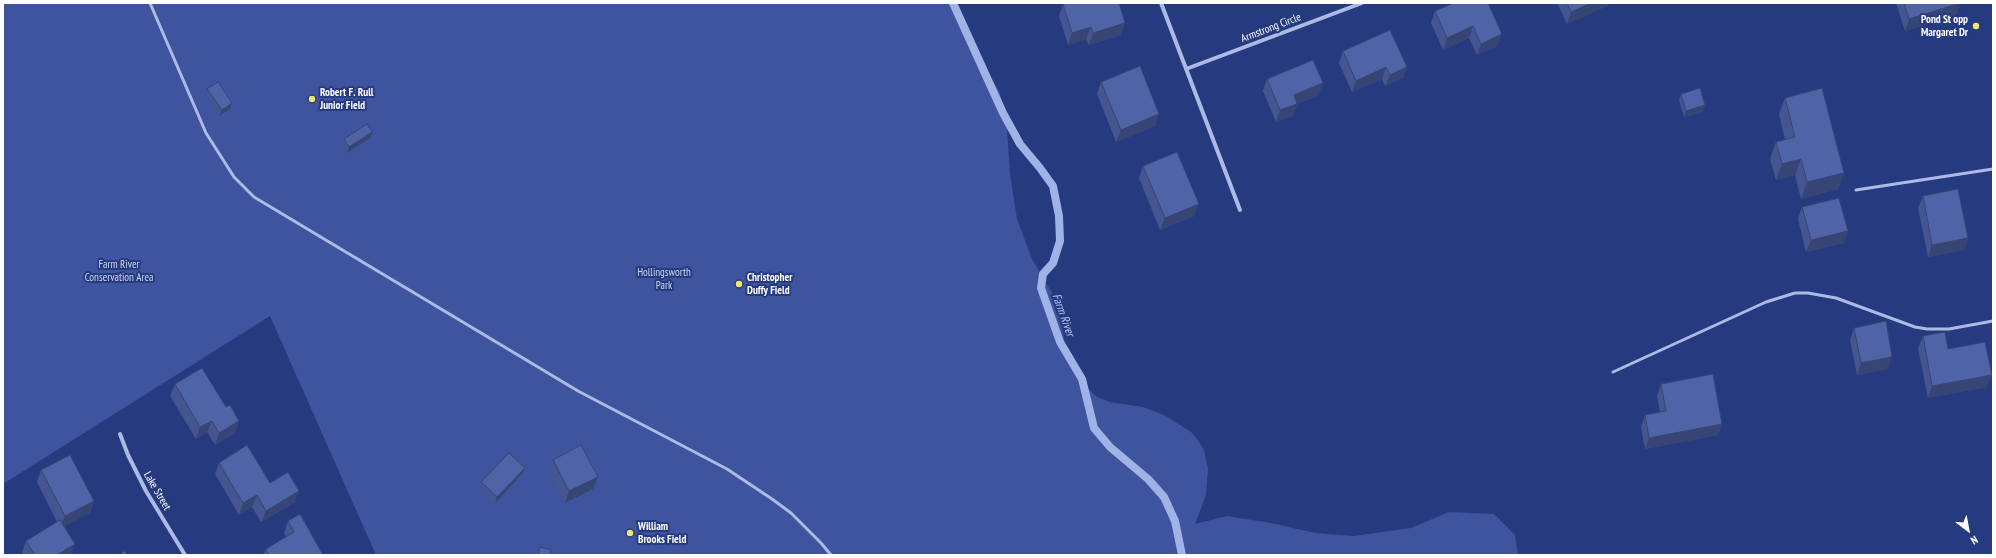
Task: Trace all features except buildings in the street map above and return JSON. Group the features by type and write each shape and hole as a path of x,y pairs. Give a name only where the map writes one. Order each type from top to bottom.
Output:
{"street":[{"path":"1161,3 1240,210"},
{"name":"Armstrong Circle","path":"1186,70 1362,3"},
{"name":"Lake Street","path":"120,434 143,485 185,555"}],"lane":[{"path":"150,3 206,133 234,177 254,197 578,391 734,473 791,513 821,542 831,555"},
{"path":"1856,190 1993,169"},
{"path":"1613,372 1766,302 1795,293 1808,293 1836,298 1915,327 1927,329 1949,330 1993,322"}],"green space":[{"name":"Hollingsworth Park","path":"3,3 952,3 963,30 999,91 1006,115 1010,174 1017,219 1032,259 1058,303 1065,345 1075,370 1085,386 1097,397 1110,402 1143,407 1166,416 1191,432 1198,440 1204,450 1208,469 1206,495 1195,524 1227,516 1271,523 1315,533 1354,536 1411,528 1449,512 1494,514 1515,535 1518,555 376,555 270,316 3,484"}],"waterway":[{"name":"Farm River","path":"953,3 1003,113 1020,144 1053,186 1059,216 1060,241 1053,263 1043,274 1041,288 1060,342 1082,379 1094,428 1110,447 1148,479 1164,497 1175,521 1182,555"}],"place":[{"name":"Pond St opp Margaret Dr","path":"1976,26"},
{"name":"Robert F. Rull Junior Field","path":"312,99"},
{"name":"Christopher Duffy Field","path":"739,284"},
{"name":"William Brooks Field","path":"630,533"}],"park label":[{"name":"Farm River Conservation Area","path":"119,271"}]}
